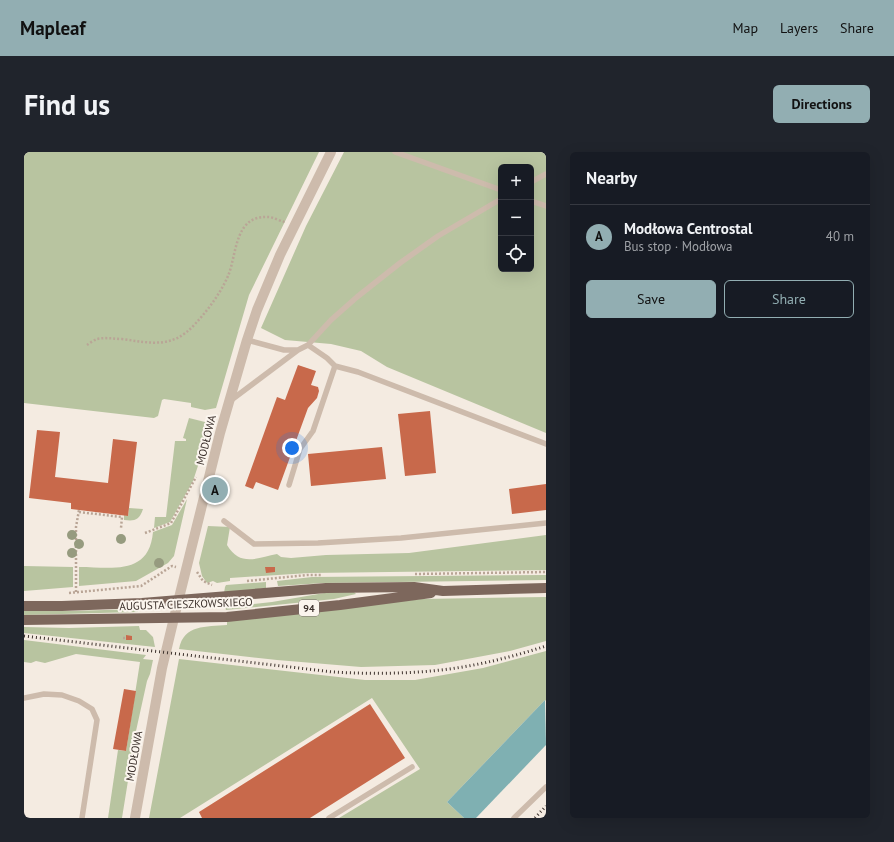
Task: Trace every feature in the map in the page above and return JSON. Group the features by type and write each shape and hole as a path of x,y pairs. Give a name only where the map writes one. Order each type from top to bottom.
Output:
{"main road":[{"name":"AUGUSTA CIESZKOWSKIEGO","path":"24,606 62,606 178,600 326,588 414,588 443,590 546,588"},
{"name":"AUGUSTA CIESZKOWSKIEGO","path":"24,620 234,616 415,596 443,590"}],"street":[{"name":"MODŁOWA","path":"135,818 162,668 228,402 257,310 280,255 331,152"}],"lane":[{"path":"395,152 498,189"},
{"path":"534,180 546,174"},
{"path":"228,402 298,350 308,345 346,306 400,263 438,236 499,200"},
{"path":"534,202 546,206"},
{"path":"247,340 284,350 298,350"},
{"path":"308,345 336,366 358,372 546,444"},
{"path":"289,485 300,449 313,431 336,366"},
{"path":"224,521 254,544 318,543 401,538 546,523"},
{"path":"24,698 44,694 62,696 79,701 92,709 97,720 82,818"},
{"path":"329,818 412,768"},
{"path":"514,818 546,787"}],"path":[{"path":"87,345 96,340 106,338 159,344 178,338 194,326 215,301 228,275 240,232 247,223 257,218 269,216 295,226"},
{"path":"145,533 171,523 196,477"},
{"path":"76,592 76,527 79,511 122,517 121,528"},
{"path":"61,593 141,586 172,566"},
{"path":"197,570 199,577 203,581 212,585 219,585"}],"green space":[{"path":"24,152 319,152 249,295 216,408 205,410 191,407 191,403 164,399 162,400 158,416 154,418 24,403"},
{"path":"344,152 546,152 546,433 387,367 361,351 331,344 285,340 261,328 306,226"},
{"path":"189,418 205,422 211,426 193,481 170,522 154,528 155,517 166,517 175,441 186,441 186,439 183,438"},
{"path":"187,499 174,556 168,563 136,581 79,586 79,567 116,568 137,562 144,556 150,546 153,532 172,525"},
{"path":"129,508 143,509 138,518 124,520 124,515 128,516"},
{"path":"208,526 230,527 227,545 232,552 243,559 256,559 277,554 281,557 291,558 326,555 409,553 546,535 546,570 309,573 230,578 230,581 217,583 213,581 207,583 202,576 199,563"},
{"path":"24,566 73,567 73,587 24,591"},
{"path":"546,575 546,580 323,583 278,586 277,581 312,577"},
{"path":"266,582 266,588 224,593 226,585"},
{"path":"330,592 354,592 356,594 334,599 226,610 225,607 272,602"},
{"path":"546,597 546,641 510,651 435,665 361,667 277,660 179,649 186,635 191,631 197,628 227,625 227,621 421,599"},
{"path":"138,609 138,612 24,615 24,611"},
{"path":"139,626 140,630 146,630 153,637 155,647 24,633 24,627 69,628"},
{"path":"24,640 146,655 143,659 153,660 136,731 122,818 108,818 118,750 126,751 140,662 76,654 45,663 36,661 31,663 24,662"},
{"path":"546,651 546,701 545,700 447,802 464,818 339,818 420,769 372,698 180,818 149,818 179,659 365,680 415,680 483,668"}],"water":[{"path":"545,700 546,745 476,818 464,818 447,802"}],"building":[{"path":"298,365 316,371 311,385 318,387 319,391 317,398 308,408 278,490 256,482 253,489 245,486 277,397 285,400"},
{"path":"430,411 436,473 405,476 398,414"},
{"path":"37,430 60,432 55,477 108,483 113,439 137,442 128,516 71,509 71,503 29,498"},
{"path":"382,447 386,479 311,486 308,454"},
{"path":"546,484 546,510 512,514 509,489"},
{"path":"265,567 275,567 275,572 266,573"},
{"path":"126,635 132,636 132,640 126,640"},
{"path":"124,689 136,691 126,751 113,749"},
{"path":"370,704 405,758 310,818 202,818 199,812"}],"railway":[{"path":"24,636 333,672 360,673 441,670 494,661 546,646"},
{"path":"535,818 546,806"}],"place":[{"name":"Modłowa Centrostal","path":"215,490"}]}
